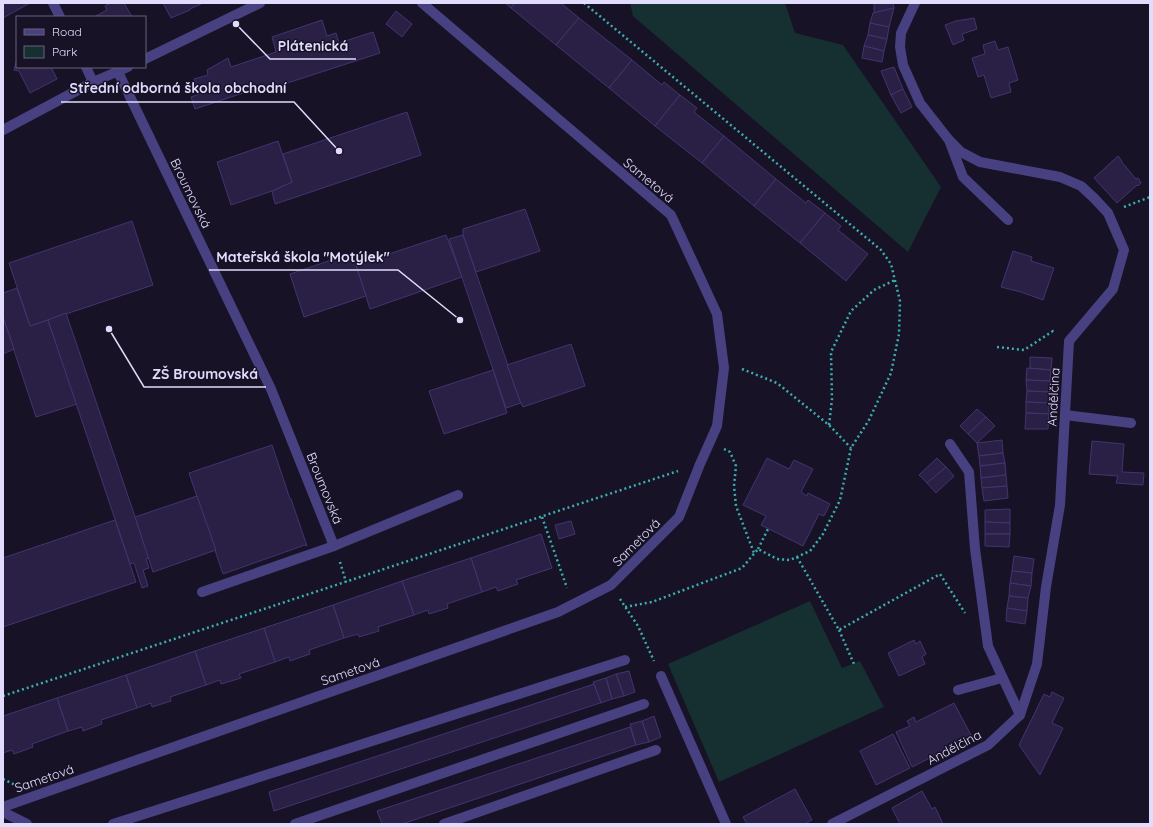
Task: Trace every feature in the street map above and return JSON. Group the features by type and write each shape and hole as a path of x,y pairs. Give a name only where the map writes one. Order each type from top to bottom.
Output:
{"street":[{"path":"53,3 60,16"},
{"path":"146,59 260,3"},
{"name":"Sametová","path":"3,807 558,612 611,585 679,517 709,442 717,426 724,368 717,314 671,215 422,3"},
{"path":"915,3 901,33 900,47 903,65 920,103 949,140 961,152 980,162 1060,177 1081,186 1108,213 1124,250 1113,289 1069,341"},
{"path":"86,68 93,82"},
{"path":"3,130 93,82 126,68"},
{"name":"Broumovská","path":"118,72 271,389 334,546"},
{"path":"949,140 963,177 1008,220"},
{"name":"Andělčina","path":"832,824 988,745 1020,715 1037,664 1046,587 1060,505 1069,341"},
{"path":"1065,415 1131,423"},
{"path":"950,444 969,472 975,549 988,646 1020,715"},
{"path":"202,592 334,546 458,495"},
{"path":"113,824 624,660"},
{"path":"661,676 726,824"},
{"path":"958,690 1002,678"},
{"path":"295,824 644,704"},
{"path":"444,824 656,750"},
{"path":"3,812 27,824"}],"path":[{"path":"584,3 870,240 881,250 891,264 900,301 899,334 891,372 869,420 851,448 840,500 823,534 810,551 790,560 777,560 758,549"},
{"path":"1108,213 1150,197"},
{"path":"830,425 832,399 831,352 851,311 874,290 895,280"},
{"path":"997,347 1024,350 1053,331 1069,341"},
{"path":"724,368 744,369 777,383 830,425 851,448"},
{"path":"709,442 730,452 736,466 734,486 736,506 754,553"},
{"path":"3,696 700,464"},
{"path":"542,517 572,605"},
{"path":"625,607 652,602 742,568 758,549 768,529"},
{"path":"797,557 839,630 854,664"},
{"path":"839,630 940,574 966,614"},
{"path":"611,585 638,626 661,676"}],"green space":[{"path":"630,3 785,3 795,33 843,45 941,187 908,252 633,16"},
{"path":"810,601 842,668 860,661 884,707 719,782 668,664"}],"building":[{"path":"3,3 30,3 3,18"},
{"path":"110,3 124,3 131,16 96,16 107,10 105,6"},
{"path":"163,3 203,3 171,18"},
{"path":"505,3 515,3 511,8"},
{"path":"515,3 561,3 579,18 556,45 511,8"},
{"path":"874,3 893,3 894,8 874,13"},
{"path":"894,8 889,27 870,23 873,13"},
{"path":"396,11 412,24 402,37 386,24"},
{"path":"579,18 632,60 609,88 556,45"},
{"path":"974,18 977,29 962,34 964,40 953,45 945,25 956,21"},
{"path":"322,20 327,36 336,33 339,43 373,32 380,53 275,87 273,83 195,109 191,97 199,94 194,79 208,75 207,70 228,58 231,67 276,52 272,37"},
{"path":"870,23 889,27 887,39 868,35"},
{"path":"868,35 887,39 884,51 864,46"},
{"path":"995,41 998,50 1008,47 1018,80 1009,83 1011,92 991,98 984,75 978,77 972,58 985,54 983,45"},
{"path":"864,46 884,51 882,62 862,58"},
{"path":"632,60 662,85 664,82 680,95 655,126 609,88"},
{"path":"16,63 16,68 52,68 57,79 30,93 19,71 14,70"},
{"path":"894,67 903,89 891,95 881,71"},
{"path":"903,89 912,107 901,113 891,95"},
{"path":"680,95 697,108 694,112 724,136 702,163 655,126"},
{"path":"407,112 421,155 275,204 272,191 292,182 283,154"},
{"path":"724,136 776,179 754,206 702,163"},
{"path":"278,141 292,182 272,191 231,205 217,162"},
{"path":"1118,156 1136,179 1138,178 1141,183 1117,203 1094,178"},
{"path":"776,179 806,203 808,200 825,213 800,243 754,206"},
{"path":"525,209 540,251 476,272 463,235 463,229"},
{"path":"825,213 841,226 838,230 868,254 846,281 800,243"},
{"path":"132,221 153,285 30,326 9,263"},
{"path":"446,235 462,277 370,309 356,265"},
{"path":"463,235 521,403 506,408 449,239"},
{"path":"1013,251 1032,257 1031,261 1054,268 1043,300 1001,287"},
{"path":"352,253 366,296 304,317 290,274"},
{"path":"17,288 30,326 48,320 77,404 36,417 3,317 3,293"},
{"path":"66,313 149,558 146,559 149,568 143,570 148,586 142,588 134,563 130,564 48,320"},
{"path":"3,317 14,349 3,354"},
{"path":"571,344 585,386 523,407 507,365"},
{"path":"1030,357 1052,358 1051,370 1030,368"},
{"path":"1027,368 1051,370 1050,381 1026,380"},
{"path":"493,370 507,413 444,434 429,391"},
{"path":"1026,380 1050,381 1050,392 1027,391"},
{"path":"1027,391 1050,392 1049,403 1026,402"},
{"path":"1026,402 1049,403 1049,414 1026,413"},
{"path":"977,409 986,417 968,434 960,426"},
{"path":"1026,413 1049,414 1048,429 1025,429"},
{"path":"986,417 995,426 977,443 968,434"},
{"path":"1002,440 1003,453 979,456 977,443"},
{"path":"1092,441 1124,444 1122,472 1144,473 1143,485 1116,483 1118,476 1089,474"},
{"path":"272,445 307,546 305,545 223,574 189,473"},
{"path":"1003,453 1005,463 980,466 979,456"},
{"path":"767,458 789,469 794,460 813,469 801,492 807,496 808,493 830,504 824,516 819,514 803,546 761,525 766,516 743,505"},
{"path":"937,458 946,467 927,483 919,475"},
{"path":"1005,463 1006,475 981,478 980,466"},
{"path":"946,467 954,476 936,493 927,483"},
{"path":"1006,475 1007,486 982,488 981,478"},
{"path":"1007,486 1008,498 984,501 982,488"},
{"path":"197,496 216,550 153,572 135,517"},
{"path":"1010,509 1010,523 985,522 985,510"},
{"path":"115,520 136,582 3,627 3,558"},
{"path":"571,521 575,534 559,539 555,525"},
{"path":"985,522 1010,523 1010,534 985,534"},
{"path":"541,534 552,568 516,580 518,584 498,591 496,587 482,592 471,558"},
{"path":"985,534 1010,534 1009,547 985,546"},
{"path":"1014,556 1034,559 1032,573 1012,571"},
{"path":"471,558 482,592 447,604 448,608 429,614 428,610 414,615 402,581"},
{"path":"1012,571 1032,573 1031,586 1010,583"},
{"path":"402,581 414,615 378,627 379,631 359,637 358,634 344,638 333,605"},
{"path":"1010,583 1031,586 1028,598 1009,596"},
{"path":"1009,596 1028,598 1027,611 1007,608"},
{"path":"333,605 344,638 309,650 310,654 290,661 289,657 275,662 264,628"},
{"path":"1007,608 1027,611 1025,624 1006,621"},
{"path":"264,628 275,662 239,674 241,678 221,684 220,680 206,685 195,651"},
{"path":"914,640 916,644 920,641 926,654 922,657 925,664 899,676 888,653"},
{"path":"195,651 206,685 170,697 171,701 152,707 151,703 137,708 126,675"},
{"path":"629,671 635,692 624,696 616,674"},
{"path":"616,674 624,696 612,699 606,678"},
{"path":"126,675 137,708 101,720 102,724 83,731 82,727 68,731 57,698"},
{"path":"606,678 612,699 601,703 593,682"},
{"path":"594,684 601,703 274,811 269,792"},
{"path":"1052,692 1064,698 1052,723 1063,728 1040,775 1019,745 1044,694 1050,697"},
{"path":"57,698 68,731 32,744 33,747 14,754 12,750 3,753 3,716"},
{"path":"954,703 972,737 912,767 896,732 910,726 907,721 914,717 916,722"},
{"path":"654,716 661,737 649,742 642,721"},
{"path":"642,721 649,742 636,745 630,724"},
{"path":"630,727 636,745 402,824 382,824 377,811"},
{"path":"893,734 910,768 876,785 860,751"},
{"path":"795,789 812,820 804,824 747,824 743,817"},
{"path":"922,791 932,809 935,807 943,824 900,824 892,808"}],"place":[{"name":"Plátenická","path":"236,24"},
{"name":"Střední odborná škola obchodní","path":"339,151"},
{"name":"Mateřská škola \"Motýlek\"","path":"460,320"},
{"name":"ZŠ Broumovská","path":"109,329"}]}
